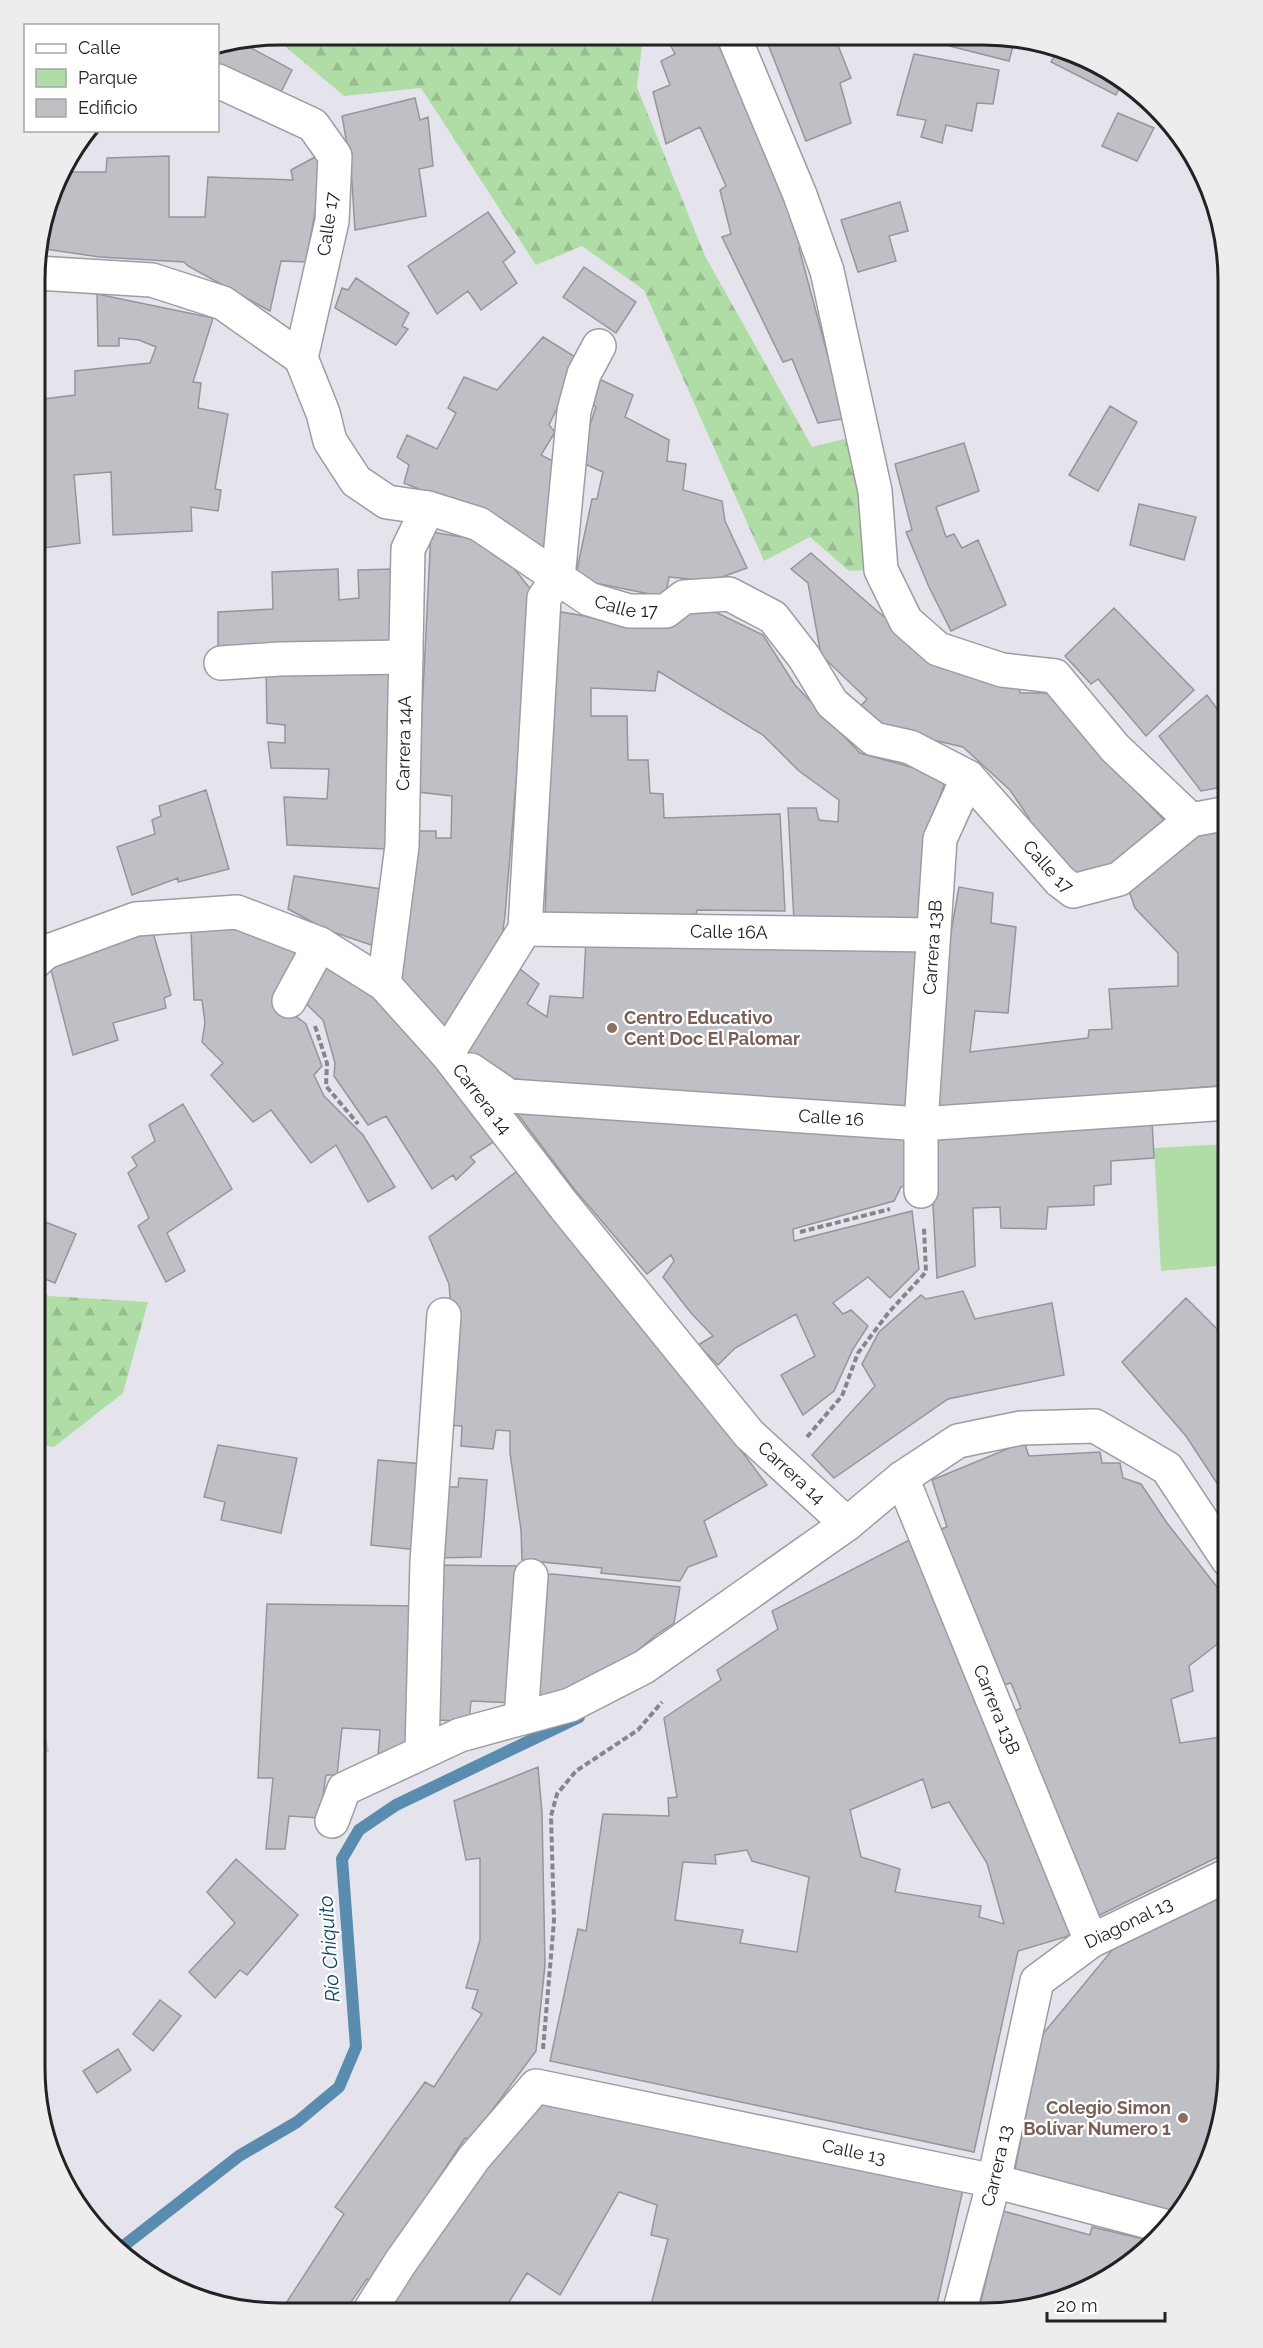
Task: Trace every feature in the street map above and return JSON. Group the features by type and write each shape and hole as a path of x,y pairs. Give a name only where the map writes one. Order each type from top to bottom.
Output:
{"street":[{"path":"738,45 800,195 827,271 875,491 881,570 906,621 938,649 1002,670 1055,676 1115,748 1191,820"},
{"name":"Calle 17","path":"219,81 313,125 334,156 332,221 301,358 323,413 330,441 356,481 387,501 428,508 479,524 589,599 629,611 666,611 684,597 729,594 773,617 804,657 832,703 874,739 910,747 968,777 1060,881 1073,891 1119,879 1191,820 1218,815"},
{"path":"45,274 152,280 223,303 301,358"},
{"path":"558,578 574,411 584,374 599,346"},
{"name":"Carrera 14A","path":"384,984 402,846 408,549 428,508"},
{"name":"Carrera 14","path":"558,578 544,598 525,929 447,1054 565,1207 749,1434 847,1524"},
{"path":"221,663 279,659 406,657"},
{"name":"Carrera 13B","path":"921,1191 921,1124 940,839 968,777"},
{"path":"45,953 135,919 237,912 320,944 384,984 447,1054"},
{"name":"Calle 16A","path":"525,929 933,935"},
{"path":"290,1000 320,944"},
{"name":"Calle 16","path":"447,1054 509,1096 921,1124 1218,1103"},
{"path":"422,1751 427,1562 444,1315"},
{"path":"332,1821 344,1789 422,1751 460,1736 570,1705 644,1667 847,1524 902,1479 958,1441 1022,1428 1095,1426 1167,1468 1218,1545"},
{"name":"Carrera 13B","path":"902,1479 1091,1941"},
{"path":"521,1718 531,1576"},
{"name":"Diagonal 13","path":"1037,1981 1091,1941 1218,1880"},
{"name":"Carrera 13","path":"962,2303 994,2181 1037,1981"},
{"path":"375,2303 474,2158 536,2086"},
{"name":"Calle 13","path":"536,2086 994,2181 1159,2224"}],"path":[{"path":"290,1000 314,1022 327,1064 326,1086 358,1124"},
{"path":"800,1232 894,1208 921,1191 926,1272 889,1312 858,1353 842,1396 806,1438"},
{"path":"536,2086 542,2060 554,1921 551,1816 557,1794 576,1771 638,1730 662,1701 644,1667"}],"green space":[{"path":"284,45 642,45 637,87 705,256 812,447 852,437 868,570 849,571 810,537 764,561 644,290 582,246 536,265 421,88 344,96"},
{"path":"1218,1145 1218,1266 1161,1271 1154,1148"},
{"path":"45,1293 49,1296 148,1302 123,1393 54,1447 45,1445"},
{"path":"45,1734 49,1752 45,1753"}],"building":[{"path":"670,45 720,45 808,245 799,248 830,364 848,418 818,423 792,359 783,362 722,237 731,234 720,190 726,186 700,127 666,144 653,92 670,85 661,61 675,54"},
{"path":"768,45 838,45 851,78 840,83 851,123 806,141"},
{"path":"946,45 1013,47 1009,61"},
{"path":"249,47 292,70 281,92 219,67 219,53"},
{"path":"914,54 999,70 993,104 977,103 972,131 946,125 942,143 921,137 926,120 897,115"},
{"path":"1055,56 1059,57 1101,76 1119,88 1116,95 1051,62"},
{"path":"415,98 420,120 428,117 433,166 419,169 426,216 355,230 351,167 342,116"},
{"path":"1118,113 1154,128 1137,161 1102,146"},
{"path":"169,156 169,217 205,217 208,177 293,180 291,170 317,156 321,179 306,262 281,261 270,311 184,262 100,257 47,249 57,204 71,172 106,172 107,158"},
{"path":"900,202 908,231 889,236 896,261 858,272 841,220"},
{"path":"488,212 515,252 503,262 517,283 481,310 468,291 437,314 408,266"},
{"path":"584,267 636,302 616,333 563,297"},
{"path":"356,278 409,313 402,326 408,329 396,345 335,308 342,288 348,290"},
{"path":"97,294 213,318 193,382 201,383 198,408 228,414 215,489 221,490 218,511 191,507 192,531 113,535 111,472 74,475 80,543 45,548 45,399 75,395 75,371 150,363 156,347 139,340 119,338 119,346 98,346"},
{"path":"543,337 580,360 549,425 555,432 541,455 560,465 548,506 545,551 404,483 409,465 397,457 407,435 437,449 456,413 448,408 464,377 497,390"},
{"path":"599,379 633,395 625,417 669,440 667,461 686,464 683,490 722,501 725,521 747,568 711,581 669,577 665,597 575,579 592,499 597,499 603,472 578,461 596,407 588,401"},
{"path":"1110,406 1137,422 1098,491 1069,475"},
{"path":"964,443 979,491 936,507 946,537 954,534 962,548 978,540 1006,605 951,631 929,587 906,532 912,530 895,464"},
{"path":"1139,504 1196,517 1184,560 1130,545"},
{"path":"431,532 493,542 532,591 501,945 450,1034 395,982 416,831 436,831 436,838 451,838 452,796 418,792"},
{"path":"811,553 877,611 950,668 967,676 981,674 982,682 1018,678 1020,693 1049,693 1102,757 1168,824 1140,851 1083,879 1052,857 1037,838 1029,818 1010,790 963,747 916,736 900,736 860,707 867,699 821,655 808,583 791,569"},
{"path":"338,569 339,600 359,598 358,570 395,569 398,647 218,648 218,612 273,609 272,572"},
{"path":"705,607 763,635 795,685 860,753 947,777 925,838 926,923 794,921 788,808 816,808 819,820 838,822 839,800 799,771 763,735 658,671 655,691 591,688 591,716 627,716 628,760 648,760 650,793 663,794 664,818 780,814 785,911 697,910 695,920 545,918 555,611 655,628"},
{"path":"1114,608 1194,690 1146,736 1098,679 1091,684 1065,656"},
{"path":"266,668 396,668 387,849 287,845 284,797 327,799 329,769 271,768 268,742 285,743 285,725 267,723"},
{"path":"1207,695 1218,710 1218,788 1201,791 1159,736"},
{"path":"206,790 229,869 178,882 178,878 132,895 117,847 155,834 152,820 161,816 159,806"},
{"path":"1218,829 1218,1086 994,1105 928,1107 948,949 959,887 993,893 991,923 1016,927 1008,1013 975,1011 970,1052 1088,1038 1089,1030 1112,1029 1109,989 1178,986 1178,953 1135,908 1128,888 1201,833"},
{"path":"294,876 381,889 377,947 327,930 288,909"},
{"path":"251,927 304,949 280,1005 306,1024 322,1066 314,1075 324,1096 363,1135 395,1187 368,1202 336,1145 311,1163 271,1110 253,1122 211,1075 223,1063 202,1042 205,1023 202,1000 194,1000 191,931"},
{"path":"152,929 171,995 164,998 166,1008 113,1023 118,1040 73,1055 49,962"},
{"path":"586,940 922,943 909,1110 650,1094 507,1078 465,1050 481,1019 486,1022 520,969 539,984 527,1004 547,1017 550,996 583,998"},
{"path":"326,962 390,1006 495,1141 470,1157 475,1162 456,1180 453,1175 432,1189 386,1116 368,1125 334,1076 335,1063 323,1020 299,997"},
{"path":"183,1104 232,1189 167,1233 185,1271 166,1282 138,1226 149,1218 128,1173 137,1166 132,1157 155,1141 149,1125"},
{"path":"513,1108 907,1130 911,1184 901,1187 894,1201 793,1229 794,1241 912,1211 919,1269 890,1298 868,1277 833,1303 843,1314 851,1310 868,1326 853,1349 834,1391 803,1415 781,1375 815,1356 796,1314 735,1348 718,1365 698,1345 713,1336 691,1313 663,1277 674,1261 671,1255 647,1274 575,1190"},
{"path":"1152,1120 1154,1158 1111,1161 1111,1184 1094,1186 1094,1205 1048,1207 1046,1229 1001,1228 1000,1207 973,1208 975,1266 937,1278 929,1133"},
{"path":"520,1169 745,1443 740,1449 767,1485 704,1521 717,1556 688,1567 680,1581 601,1573 602,1568 522,1560 521,1530 510,1453 510,1431 496,1430 493,1449 461,1446 462,1426 443,1425 451,1308 449,1284 429,1237"},
{"path":"45,1222 76,1234 55,1283 45,1279"},
{"path":"963,1291 975,1319 1052,1303 1064,1375 948,1399 834,1478 812,1455 875,1386 862,1364 879,1332 921,1295 926,1299"},
{"path":"1186,1298 1218,1330 1218,1485 1186,1436 1122,1362"},
{"path":"1024,1442 1029,1456 1100,1452 1102,1463 1120,1463 1123,1478 1141,1484 1167,1523 1218,1588 1218,1644 1189,1666 1193,1691 1171,1699 1180,1743 1218,1737 1218,1857 1096,1917 1012,1712 1021,1708 1011,1683 1000,1686 941,1529 947,1527 932,1480"},
{"path":"218,1445 297,1458 281,1533 221,1520 225,1502 204,1497"},
{"path":"378,1460 425,1464 418,1550 371,1545"},
{"path":"459,1478 487,1480 481,1557 436,1558 441,1487 458,1487"},
{"path":"915,1537 1075,1934 1018,1951 974,2152 550,2061 578,1929 586,1931 603,1814 669,1816 668,1798 677,1797 664,1718 721,1680 717,1670 778,1629 772,1611","holes":["923,1779 932,1808 949,1802 987,1863 1004,1924 979,1917 981,1906 895,1892 900,1869 861,1857 850,1810","747,1850 752,1861 809,1877 797,1952 740,1943 743,1930 675,1920 683,1862 716,1864 715,1855"]},
{"path":"437,1565 519,1566 513,1703 471,1701 469,1721 431,1720"},
{"path":"552,1574 680,1587 674,1623 656,1635 608,1676 529,1706 538,1577"},
{"path":"267,1604 415,1606 411,1745 378,1756 380,1730 342,1728 337,1775 326,1775 320,1818 289,1816 285,1849 266,1849 273,1778 258,1778"},
{"path":"538,1767 542,1813 545,1965 536,2051 470,2140 465,2138 371,2281 367,2279 350,2303 286,2303 344,2214 335,2207 425,2082 434,2087 482,2014 472,2008 478,1990 466,1988 480,1940 480,1858 466,1860 454,1801"},
{"path":"236,1859 298,1915 247,1975 240,1970 215,1998 189,1972 235,1923 207,1892"},
{"path":"1218,1894 1216,2099 1206,2144 1187,2186 1170,2211 1014,2174 1042,2035 1118,1943"},
{"path":"160,2000 181,2016 153,2051 133,2034"},
{"path":"118,2049 131,2070 97,2093 83,2071"},
{"path":"539,2098 964,2185 937,2303 652,2303 668,2239 651,2235 657,2205 619,2192 560,2295 527,2273 509,2303 390,2303 450,2217"},
{"path":"1003,2211 1090,2235 1092,2227 1144,2239 1101,2272 1059,2291 1014,2301 980,2303"}],"waterway":[{"name":"Río Chiquito","path":"125,2245 239,2156 297,2122 339,2087 356,2047 342,1859 359,1830 396,1805 579,1717"}],"place":[{"name":"Centro Educativo Cent Doc El Palomar","path":"612,1028"},
{"name":"Colegio Simon Bolívar Numero 1","path":"1183,2118"}]}
